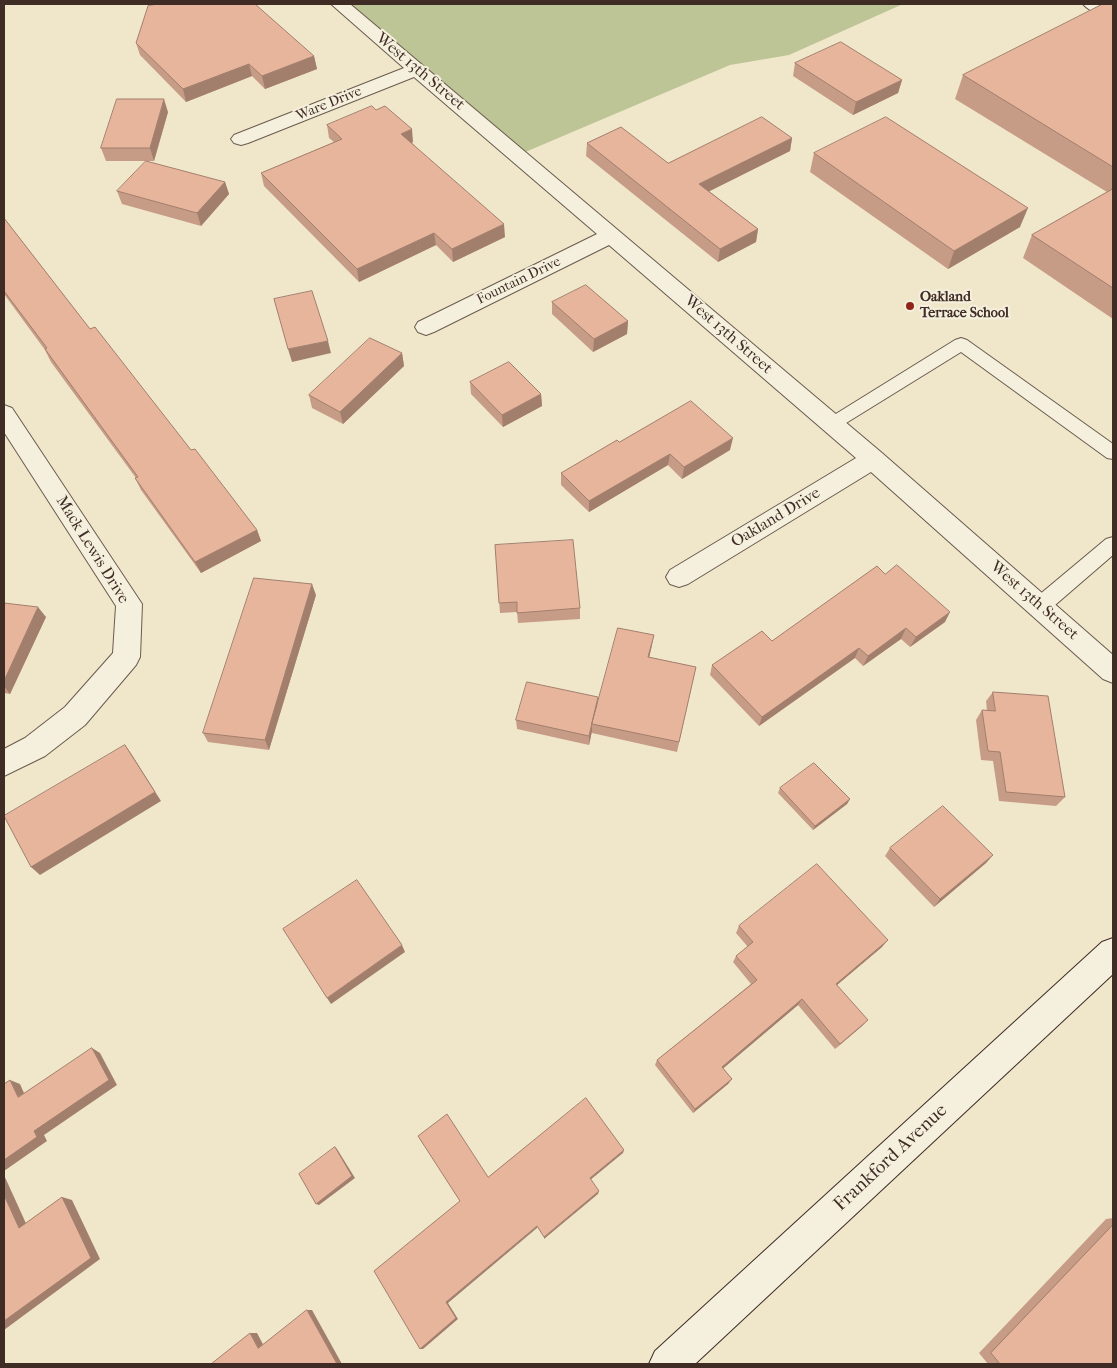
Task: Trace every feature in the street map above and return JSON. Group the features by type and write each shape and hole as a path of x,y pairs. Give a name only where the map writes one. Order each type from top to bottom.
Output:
{"street":[{"name":"West 13th Street","path":"340,4 873,459 1113,671"},
{"name":"Ware Drive","path":"242,139 417,69"},
{"name":"Fountain Drive","path":"426,327 612,235"},
{"name":"Mack Lewis Drive","path":"4,414 129,604 126,658 75,716 35,747 4,763"},
{"name":"Oakland Drive","path":"679,577 873,459"},
{"name":"Frankford Avenue","path":"668,1364 1113,953"}],"lane":[{"path":"1089,4 1105,12"},
{"path":"832,424 961,344 1113,452"},
{"path":"1040,606 1113,544"}],"green space":[{"path":"347,4 903,4 789,55 730,65 523,153"}],"building":[{"path":"158,4 255,4 314,56 262,76 249,64 183,89 136,43 148,6"},
{"path":"1103,4 1113,4 1113,167 963,75"},
{"path":"841,42 902,80 856,102 795,63"},
{"path":"117,99 164,99 150,148 101,148"},
{"path":"372,106 376,110 385,106 412,129 401,134 504,224 452,249 434,233 357,269 261,173 342,139 327,125"},
{"path":"762,117 792,138 699,184 758,229 720,249 587,143 621,127 668,163"},
{"path":"886,117 1028,208 954,251 814,153"},
{"path":"146,161 225,182 197,213 117,191"},
{"path":"1113,189 1113,288 1032,235"},
{"path":"4,218 90,329 95,327 191,450 195,449 257,530 195,562 135,478 138,477 45,349 47,348 4,291"},
{"path":"586,285 628,321 594,339 552,302"},
{"path":"312,291 328,341 288,349 274,299"},
{"path":"370,338 402,353 340,412 309,395"},
{"path":"509,362 541,394 502,415 470,382"},
{"path":"691,401 733,438 684,467 670,454 589,501 561,473 617,440 619,442"},
{"path":"573,540 580,608 517,613 517,602 499,603 495,545"},
{"path":"897,565 950,612 916,637 906,628 868,656 859,648 762,717 712,665 762,631 772,641 877,566 885,574"},
{"path":"254,578 312,584 265,740 203,733"},
{"path":"4,603 38,607 4,681"},
{"path":"618,628 654,635 648,657 696,667 679,742 592,724"},
{"path":"527,682 598,697 589,736 516,720"},
{"path":"993,692 1048,696 1065,797 1006,792 1000,752 988,751 982,710 995,711"},
{"path":"125,745 155,792 31,867 4,816"},
{"path":"814,763 850,799 815,826 780,788"},
{"path":"943,806 993,855 940,899 890,848"},
{"path":"817,864 888,940 836,984 868,1020 840,1044 802,999 722,1067 732,1079 695,1109 657,1060 757,980 736,956 753,942 739,926"},
{"path":"357,880 402,945 327,998 283,929"},
{"path":"92,1048 109,1080 34,1131 37,1137 4,1160 4,1084 10,1080 18,1097"},
{"path":"586,1098 624,1150 590,1178 599,1191 544,1237 537,1226 446,1302 456,1318 420,1349 374,1271 460,1201 418,1136 447,1114 488,1177"},
{"path":"335,1147 352,1176 316,1204 299,1174"},
{"path":"4,1195 19,1228 62,1197 91,1258 4,1321"},
{"path":"1113,1225 1113,1364 1000,1364 991,1353"},
{"path":"307,1310 337,1364 211,1364 250,1333 258,1348"}],"place":[{"name":"Oakland Terrace School","path":"910,306"}]}
